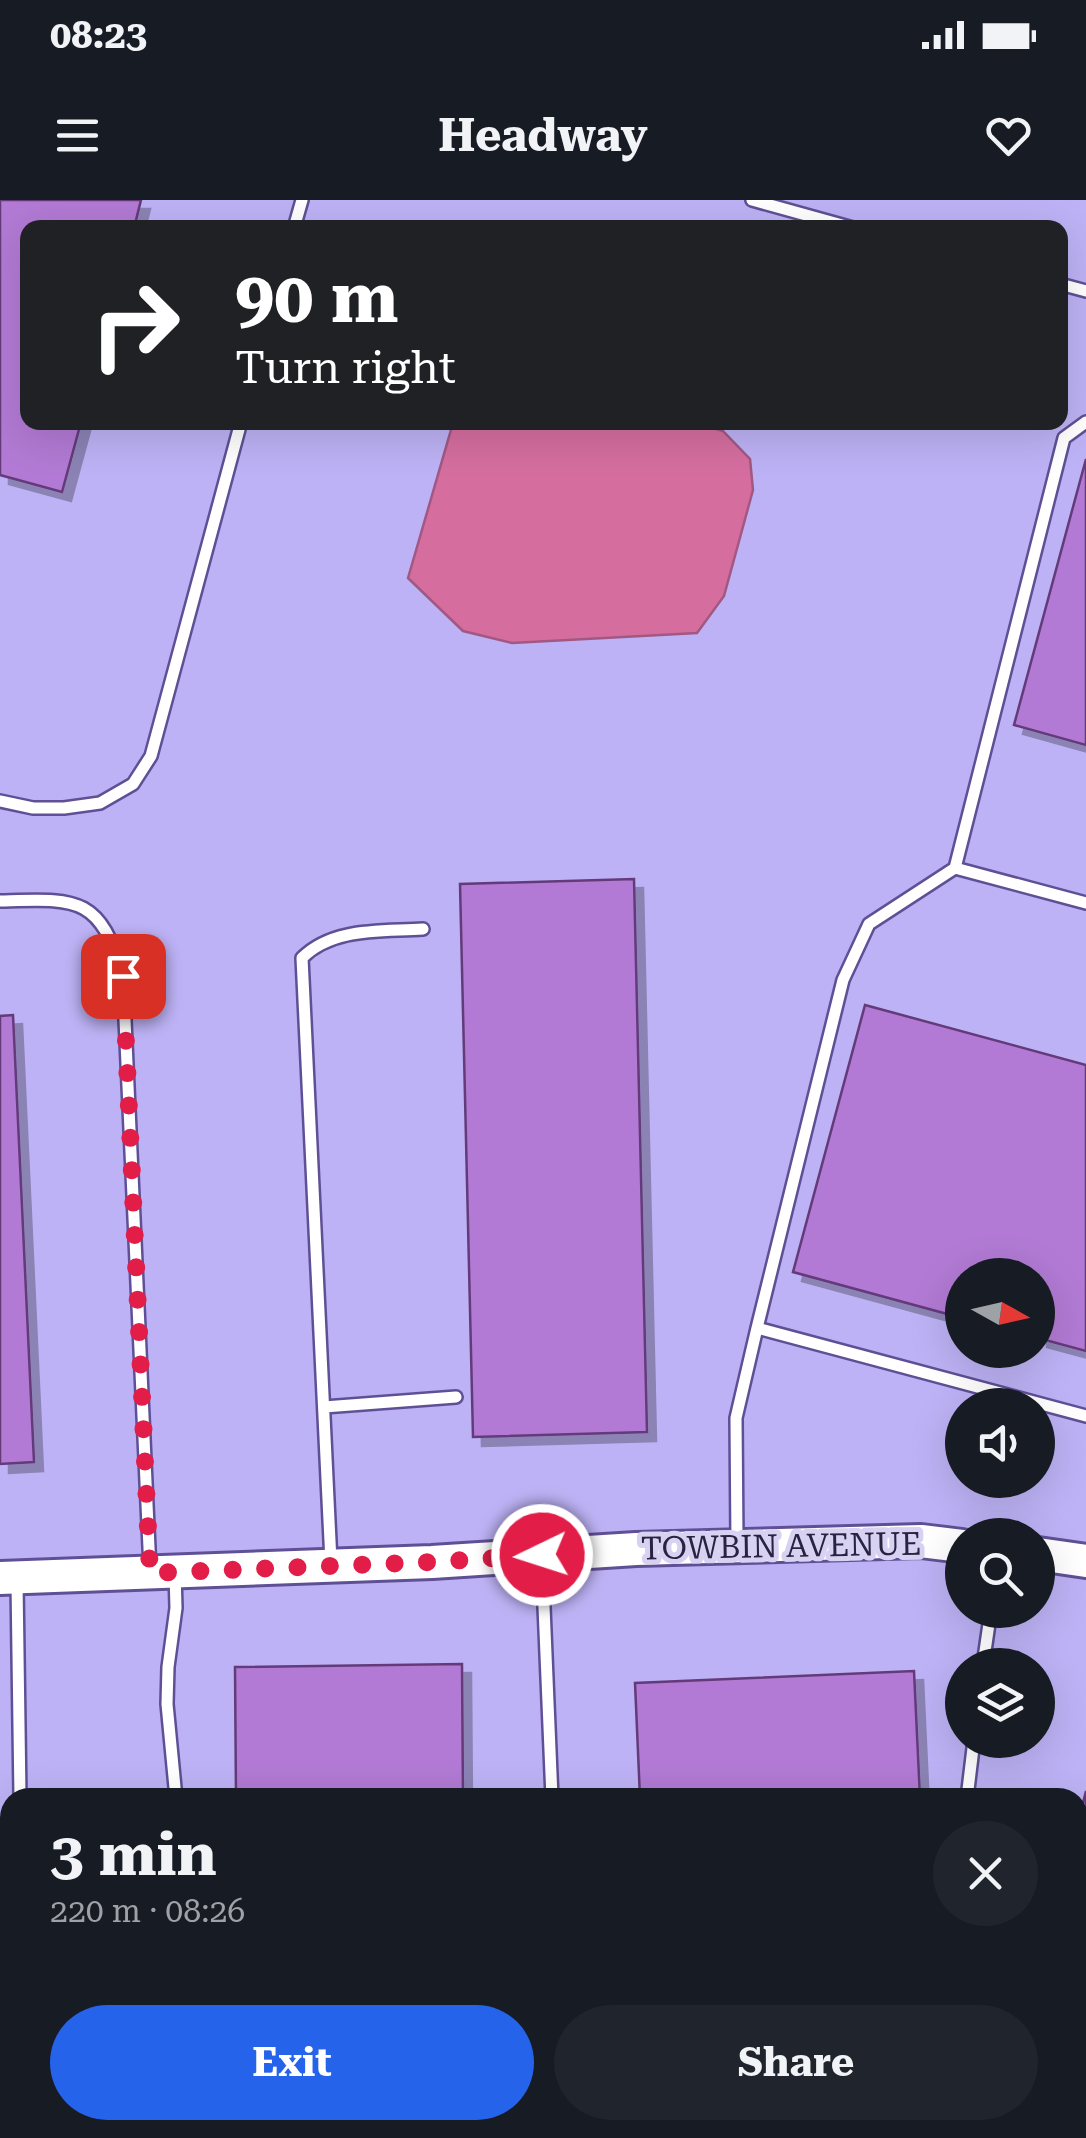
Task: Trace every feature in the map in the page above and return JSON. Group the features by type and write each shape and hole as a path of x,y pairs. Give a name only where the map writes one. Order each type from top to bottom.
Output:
{"street":[{"name":"TOWBIN AVENUE","path":"8,1578 636,1549 945,1544"},
{"path":"1055,1557 1086,1562"}],"lane":[{"path":"752,200 824,220"},
{"path":"738,1546 736,1418 844,980 869,924 955,868 1064,438 1086,422"},
{"path":"0,801 33,808 64,808 100,803 133,784 150,756 240,430"},
{"path":"955,868 1086,903"},
{"path":"0,902 56,900 88,910 115,947 123,976 162,1572 176,1608 167,1704 175,1788"},
{"path":"332,1566 302,958 315,945 346,934 423,929"},
{"path":"757,1328 1086,1416"},
{"path":"324,1408 456,1398"},
{"path":"542,1555 552,1788"},
{"path":"8,1578 19,1788"},
{"path":"968,1788 972,1758"}],"shaded area":[{"path":"0,200 1086,200 1086,1788 0,1788"},
{"path":"451,430 720,430 750,459 753,490 724,596 697,633 512,643 463,631 408,578"}],"building":[{"path":"0,200 141,200 136,220 20,220 20,430 79,430 62,492 0,475"},
{"path":"1086,459 1086,745 1014,725"},
{"path":"634,879 647,1432 473,1437 460,884"},
{"path":"865,1005 1086,1065 1086,1351 1055,1343 1055,1258 945,1258 945,1313 793,1272"},
{"path":"13,1015 34,1462 0,1464 0,1016"},
{"path":"462,1664 463,1788 236,1788 235,1667"},
{"path":"914,1671 920,1788 640,1788 635,1683"}],"route":[{"path":"123,976 150,1573 542,1555"}]}
